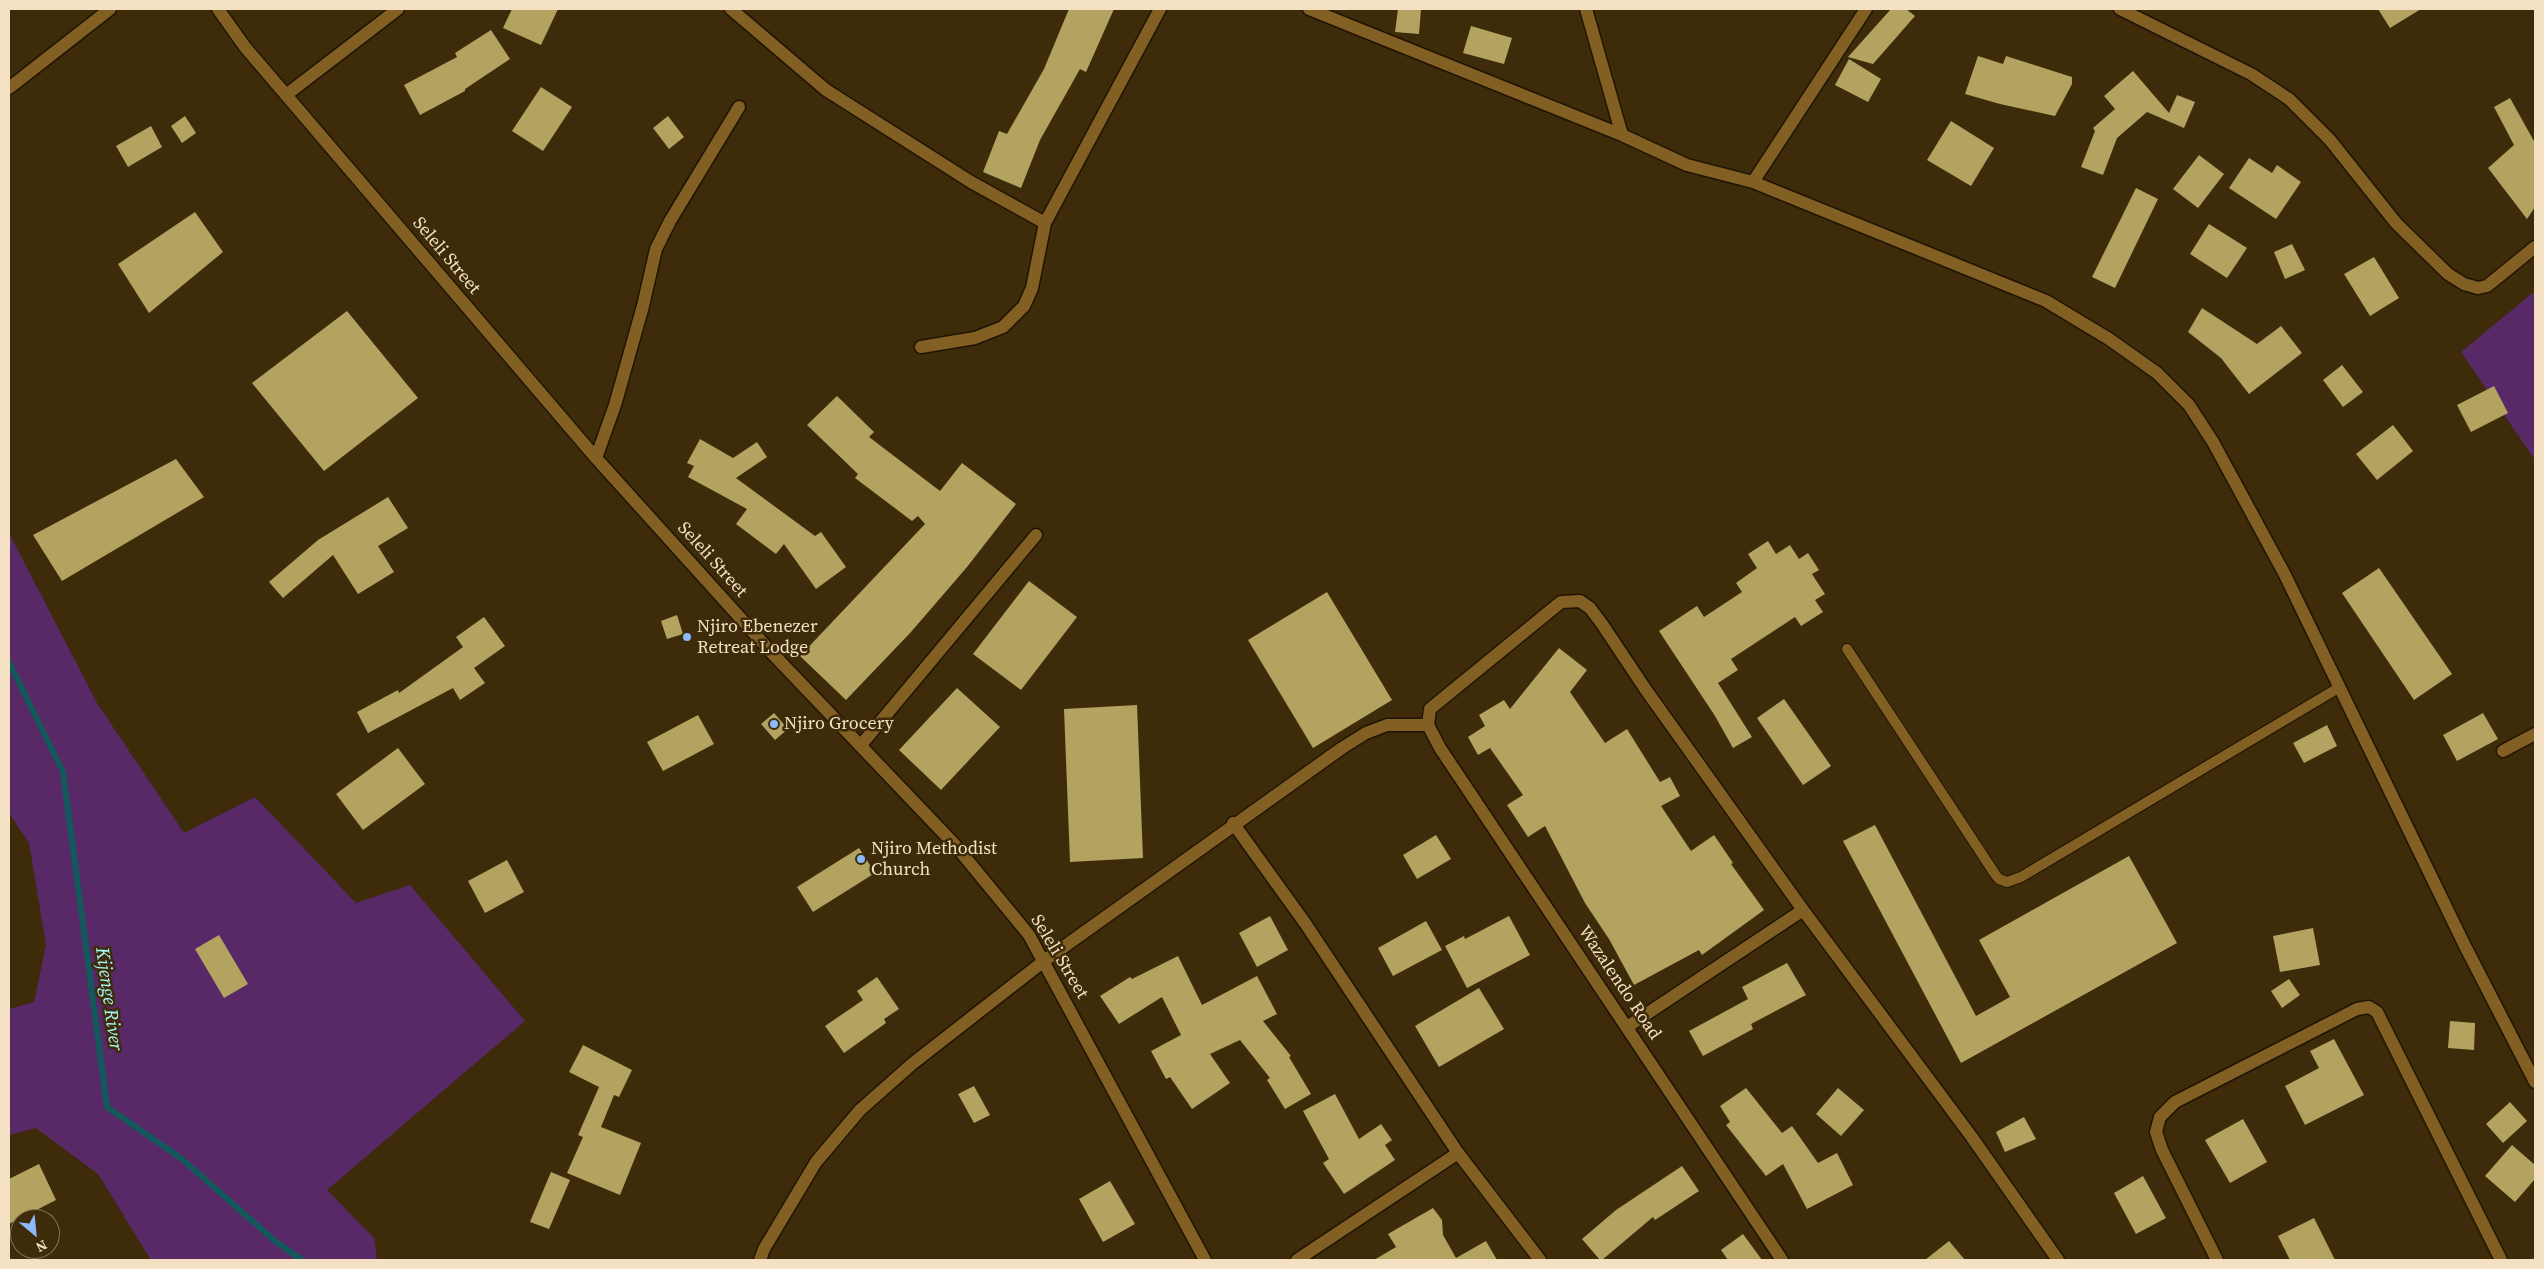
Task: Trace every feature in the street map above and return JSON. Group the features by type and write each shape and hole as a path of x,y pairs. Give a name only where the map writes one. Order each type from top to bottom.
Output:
{"street":[{"path":"9,88 110,9"},
{"name":"Seleli Street","path":"218,9 245,47 596,458 771,652 955,845 1029,935 1206,1260"},
{"path":"286,95 398,9"},
{"path":"731,9 826,90 971,182 1045,223"},
{"path":"921,347 975,338 1003,327 1024,306 1032,288 1039,243 1045,223 1160,9"},
{"path":"1309,9 1622,135 1687,165 1753,182 2046,301 2109,339 2157,373 2189,405 2213,442 2284,573 2460,936 2535,1082"},
{"path":"1586,9 1622,135"},
{"path":"1753,182 1866,9"},
{"path":"2120,9 2251,74 2289,98 2330,140 2396,223 2448,274 2464,284 2478,288 2487,286 2535,247"},
{"path":"596,458 618,396 643,306 656,249 670,221 738,107"},
{"path":"861,745 1036,535"},
{"path":"760,1260 764,1248 816,1162 860,1110 912,1064 1044,961 1233,824 1366,733 1387,725 1428,725 1430,709 1527,628 1561,602 1580,601 1590,608 1602,624 1646,690 1803,910 2018,1200 2058,1260"},
{"name":"Wazalendo Road","path":"1428,725 1440,748 1782,1260"},
{"path":"2503,751 2535,734"},
{"path":"1233,824 1305,923 1458,1153 1540,1260"},
{"path":"1627,1027 1803,910"},
{"path":"2217,1260 2162,1150 2156,1132 2160,1117 2176,1102 2357,1009 2369,1007 2377,1012 2501,1260"},
{"path":"1297,1260 1458,1153"}],"lane":[{"path":"1847,649 1995,874 1999,879 2007,882 2021,877 2340,688"}],"shaded area":[{"path":"2535,291 2535,460 2461,352"},
{"path":"9,533 97,703 184,833 255,797 356,903 410,885 525,1021 327,1190 374,1238 377,1260 151,1260 98,1174 36,1128 9,1135 9,1009 34,1002 46,945 29,843 9,813"}],"building":[{"path":"512,9 558,9 541,45 503,28"},
{"path":"1069,9 1114,9 1086,72 1080,69 1040,140 1021,188 983,172 999,131 1007,134 1044,69"},
{"path":"1398,9 1421,9 1419,34 1395,32"},
{"path":"1891,9 1906,9 1915,16 1873,64 1848,57"},
{"path":"2378,9 2421,9 2390,28"},
{"path":"1471,26 1512,38 1504,64 1463,53"},
{"path":"491,30 510,59 465,89 465,91 420,115 404,85 457,57 455,53"},
{"path":"1978,56 2003,64 2006,56 2072,77 2072,84 2055,116 1965,94"},
{"path":"1849,59 1881,79 1868,102 1835,85"},
{"path":"2133,71 2169,113 2177,95 2195,102 2184,128 2147,112 2117,138 2103,175 2081,167 2095,131 2093,128 2115,109 2104,96"},
{"path":"541,87 572,107 543,151 512,131"},
{"path":"2510,98 2535,143 2535,207 2527,219 2488,168 2514,145 2494,107"},
{"path":"185,116 196,133 182,143 171,126"},
{"path":"668,116 684,137 669,149 653,128"},
{"path":"1951,121 1994,148 1971,186 1927,160"},
{"path":"151,126 162,147 128,167 116,146"},
{"path":"2199,155 2224,174 2198,208 2173,189"},
{"path":"2249,158 2272,173 2277,165 2301,182 2276,219 2229,188"},
{"path":"2136,188 2158,199 2115,288 2092,277"},
{"path":"195,212 223,252 149,313 118,264"},
{"path":"2209,224 2247,248 2227,278 2190,254"},
{"path":"2292,244 2305,270 2285,279 2274,252"},
{"path":"2374,257 2399,298 2370,316 2344,274"},
{"path":"2202,308 2257,344 2281,326 2302,353 2249,394 2221,358 2188,332"},
{"path":"347,311 418,398 324,471 252,383"},
{"path":"2342,365 2363,392 2343,407 2323,380"},
{"path":"2494,386 2508,413 2471,432 2457,405"},
{"path":"837,396 874,432 869,437 940,491 962,463 1016,504 967,567 911,632 846,700 800,656 925,524 918,516 912,521 855,478 858,474 807,425"},
{"path":"2393,425 2413,451 2377,480 2356,454"},
{"path":"700,439 733,458 757,442 767,457 736,478 815,536 821,532 846,567 816,589 784,544 776,554 736,524 747,509 688,477 694,466 687,463"},
{"path":"176,459 204,497 62,581 33,535"},
{"path":"388,497 408,528 378,546 394,572 358,594 333,555 283,598 269,582 318,540"},
{"path":"1768,541 1776,554 1790,545 1799,559 1808,553 1819,570 1812,574 1825,594 1815,600 1823,612 1801,626 1795,617 1731,659 1738,670 1718,683 1752,737 1733,748 1715,716 1659,631 1697,606 1704,617 1742,592 1736,583 1757,568 1748,554"},
{"path":"2379,568 2452,674 2414,700 2342,593"},
{"path":"1029,581 1077,617 1021,690 973,654"},
{"path":"1327,592 1392,700 1313,748 1248,640"},
{"path":"677,615 683,634 667,639 661,621"},
{"path":"484,617 505,646 474,668 485,683 460,700 453,688 368,733 357,712 398,690 399,693 463,647 456,637"},
{"path":"1559,648 1587,670 1570,692 1605,743 1627,729 1660,782 1670,777 1680,796 1661,806 1691,851 1714,835 1733,863 1731,864 1764,910 1702,955 1699,950 1634,985 1609,939 1585,903 1545,826 1528,837 1507,805 1523,795 1490,748 1478,755 1468,737 1485,726 1479,715 1504,700 1510,709"},
{"path":"957,688 1000,727 941,790 899,750"},
{"path":"1784,699 1831,766 1803,785 1757,718"},
{"path":"1137,705 1143,858 1070,862 1064,709"},
{"path":"774,713 788,729 775,740 761,724"},
{"path":"2483,713 2498,739 2457,761 2443,735"},
{"path":"698,715 714,744 663,771 647,742"},
{"path":"2327,725 2337,746 2304,763 2293,743"},
{"path":"398,748 425,784 363,830 336,794"},
{"path":"1875,825 1976,1016 2010,997 1979,940 2129,856 2177,943 1961,1063 1843,841"},
{"path":"1436,835 1451,859 1417,879 1403,855"},
{"path":"859,848 875,873 813,912 797,887"},
{"path":"507,860 524,892 485,913 468,881"},
{"path":"1270,916 1288,950 1257,967 1239,933"},
{"path":"1509,916 1530,955 1467,988 1445,946 1464,936 1465,939"},
{"path":"1426,921 1442,950 1393,976 1378,948"},
{"path":"2313,928 2320,965 2280,972 2273,936"},
{"path":"219,935 248,984 224,998 195,949"},
{"path":"1178,956 1202,1005 1257,976 1277,1014 1263,1021 1291,1056 1289,1057 1311,1094 1285,1109 1267,1080 1270,1078 1240,1040 1210,1054 1230,1083 1192,1109 1170,1077 1166,1079 1151,1051 1181,1035 1162,997 1119,1024 1100,996 1130,977 1132,979"},
{"path":"1787,963 1806,995 1751,1024 1753,1029 1703,1056 1689,1031 1748,999 1742,987"},
{"path":"877,977 899,1009 884,1019 886,1023 844,1053 825,1026 863,1000 857,991"},
{"path":"2289,979 2300,995 2282,1008 2271,991"},
{"path":"1479,988 1504,1029 1439,1067 1415,1026"},
{"path":"2450,1021 2475,1023 2474,1050 2448,1048"},
{"path":"2334,1039 2364,1095 2305,1125 2285,1086 2319,1068 2310,1051"},
{"path":"583,1045 632,1070 619,1097 614,1095 601,1127 641,1143 620,1195 567,1173 583,1137 578,1135 599,1087 569,1072"},
{"path":"974,1086 990,1115 974,1123 958,1094"},
{"path":"1746,1088 1782,1133 1792,1126 1818,1163 1837,1153 1853,1185 1807,1209 1783,1164 1766,1176 1726,1125 1730,1122 1720,1106"},
{"path":"1838,1088 1864,1110 1841,1136 1816,1114"},
{"path":"1335,1094 1359,1139 1381,1124 1392,1140 1385,1145 1395,1160 1344,1194 1323,1163 1329,1159 1303,1111"},
{"path":"2510,1102 2527,1121 2503,1143 2486,1124"},
{"path":"2024,1117 2036,1139 2005,1152 1996,1132"},
{"path":"2243,1119 2267,1162 2230,1183 2205,1140"},
{"path":"2512,1145 2535,1165 2535,1179 2515,1202 2485,1176"},
{"path":"39,1164 56,1200 38,1209 10,1209 9,1224 9,1179"},
{"path":"1682,1166 1699,1191 1655,1220 1653,1217 1600,1260 1582,1239 1616,1210"},
{"path":"551,1172 570,1180 549,1229 530,1222"},
{"path":"2143,1176 2166,1218 2136,1234 2114,1193"},
{"path":"1110,1181 1135,1224 1103,1242 1079,1199"},
{"path":"1433,1208 1442,1220 1443,1235 1456,1258 1486,1241 1497,1260 1374,1260 1396,1247 1388,1234"},
{"path":"2314,1218 2335,1260 2290,1260 2278,1236"},
{"path":"1743,1234 1762,1260 1728,1260 1721,1250"},
{"path":"1949,1241 1965,1260 1925,1260"}],"waterway":[{"name":"Kijenge River","path":"9,662 63,772 107,1107 182,1159 275,1241 302,1260"}],"place":[{"name":"Njiro Ebenezer Retreat Lodge","path":"687,637"},
{"name":"Njiro Grocery","path":"774,724"},
{"name":"Njiro Methodist Church","path":"861,859"}]}
